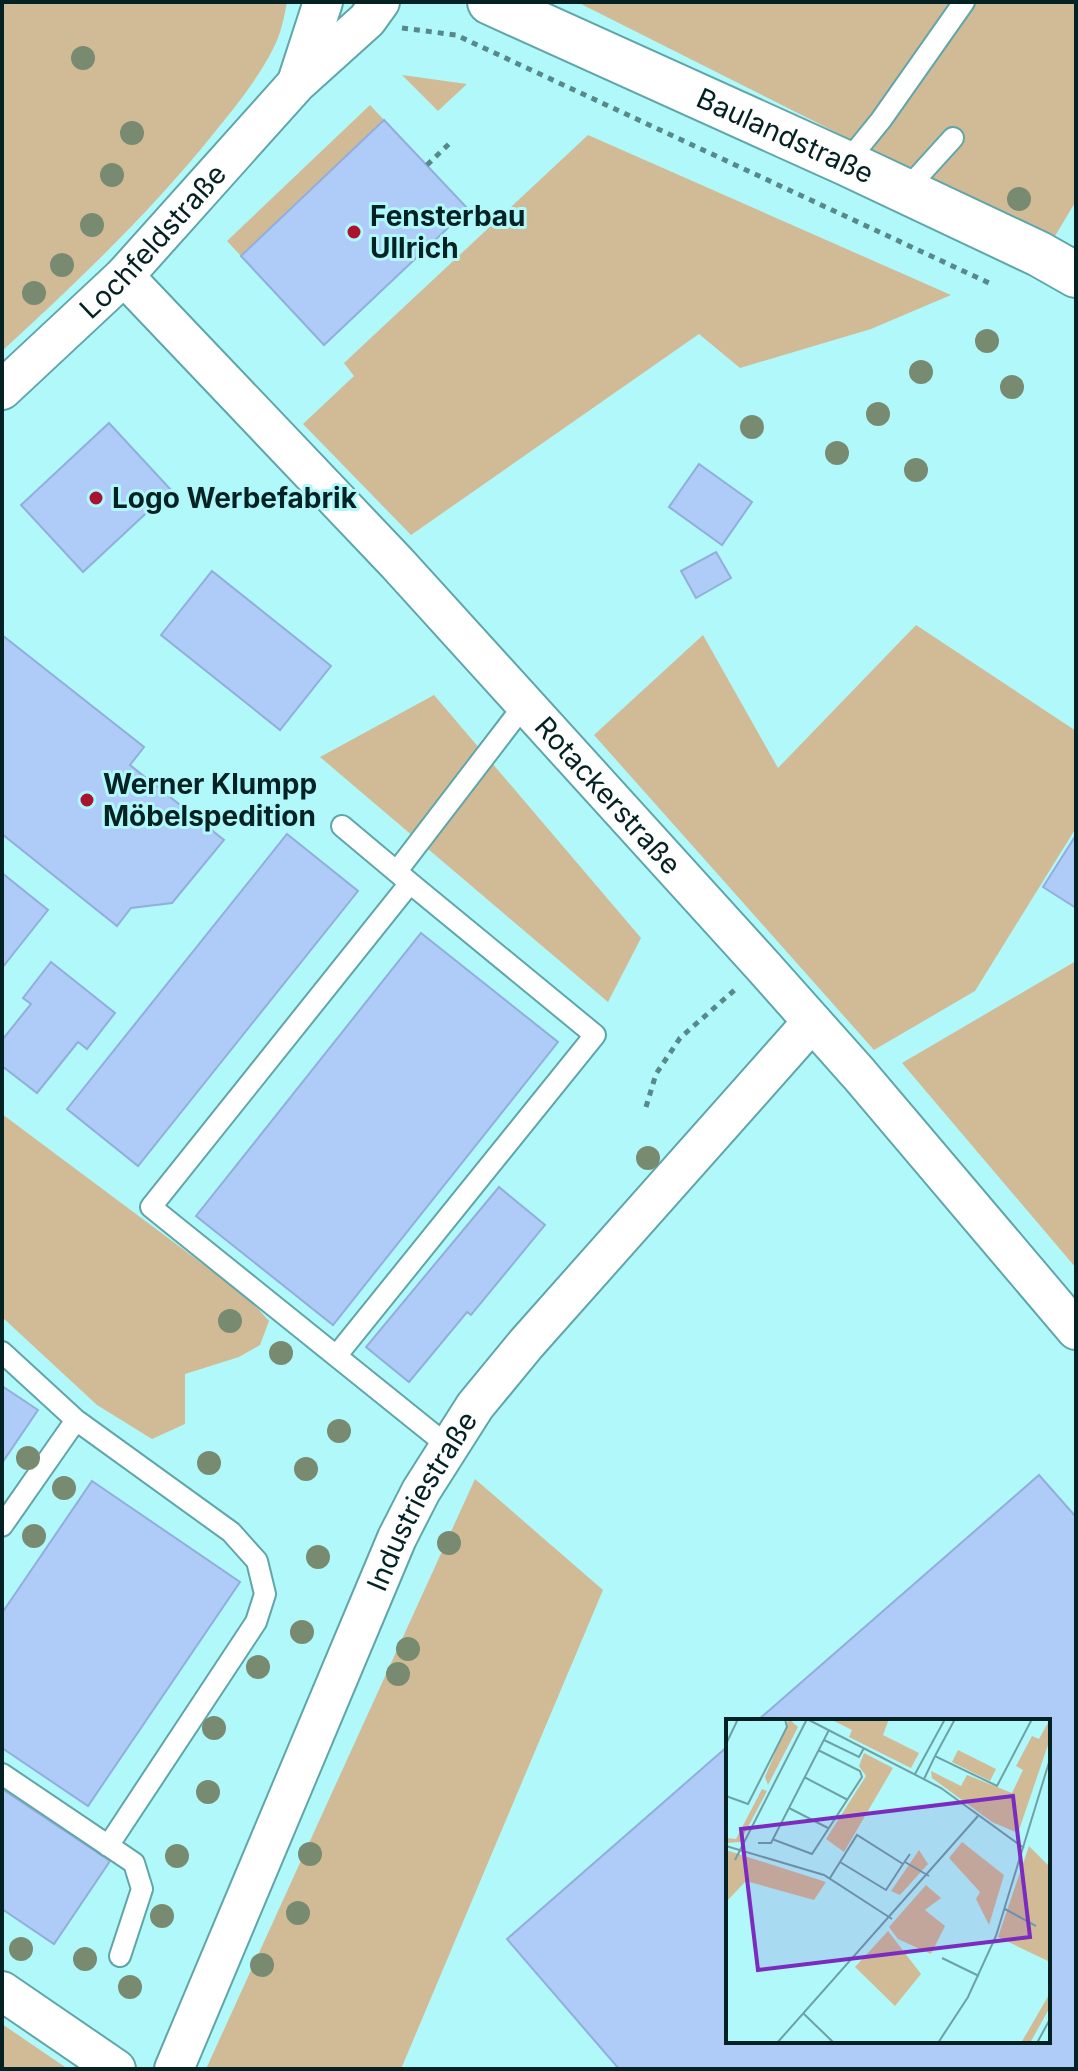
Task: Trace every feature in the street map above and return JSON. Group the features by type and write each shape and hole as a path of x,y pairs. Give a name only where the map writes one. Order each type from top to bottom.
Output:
{"street":[{"name":"Lochfeldstraße","path":"296,84 323,2"},
{"name":"Baulandstraße","path":"490,2 846,163 1039,254 1076,275"},
{"name":"Lochfeldstraße","path":"2,390 124,276 296,84 374,11"},
{"name":"Rotackerstraße","path":"124,276 397,563 762,965 859,1074 1076,1330"},
{"name":"Industriestraße","path":"174,2069 397,1538 448,1446 475,1406 526,1344 812,1022"},
{"path":"2,1991 116,2069"}],"lane":[{"path":"846,163 881,120 964,2"},
{"path":"904,192 953,138"},
{"path":"448,1446 151,1207 404,877 525,704"},
{"path":"337,1355 595,1035 342,826"},
{"path":"2,1352 76,1420 231,1532 257,1561 265,1594 256,1622 108,1846"},
{"path":"2,1526 76,1420"},
{"path":"2,1774 134,1863 142,1889 120,1956"}],"path":[{"path":"374,11 387,26 456,35 989,283"},
{"path":"427,165 451,142"},
{"path":"646,1107 656,1074 680,1038 762,965"}],"shaded area":[{"path":"2,2 287,2 280,32 267,60 190,163 85,273 2,351"},
{"path":"577,2 1076,2 1076,201 1052,241"},
{"path":"402,75 467,84 438,111"},
{"path":"370,105 384,120 241,256 227,241"},
{"path":"588,135 951,295 871,329 740,368 699,334 411,535 303,424 354,376 344,363"},
{"path":"916,625 1076,731 1076,828 975,991 874,1050 594,735 703,635 778,768"},
{"path":"434,695 641,938 608,1002 320,757"},
{"path":"1076,961 1076,1268 902,1063"},
{"path":"2,1114 244,1293 269,1321 260,1345 239,1357 185,1374 185,1424 152,1439 97,1405 2,1317"},
{"path":"475,1479 603,1590 401,2069 206,2069"},
{"path":"2,2024 68,2069 2,2069"}],"building":[{"name":"Fensterbau Ullrich","path":"384,120 468,209 324,345 241,256"},
{"name":"Logo Werbefabrik","path":"109,423 171,490 83,572 21,505"},
{"path":"699,464 752,502 722,545 669,507"},
{"path":"716,552 731,578 696,598 681,571"},
{"path":"212,571 331,666 280,730 161,635"},
{"name":"Werner Klumpp Möbelspedition","path":"2,635 144,747 130,765 224,840 172,903 131,908 117,926 2,834"},
{"path":"287,834 358,891 138,1166 67,1109"},
{"path":"1076,835 1076,908 1043,887"},
{"path":"2,873 48,910 2,968"},
{"path":"421,933 558,1042 333,1325 196,1216"},
{"path":"51,962 115,1013 87,1049 78,1042 37,1093 2,1066 2,1040 31,1004 23,998"},
{"path":"499,1187 545,1225 471,1315 467,1312 409,1382 366,1347"},
{"path":"2,1386 38,1410 2,1463"},
{"path":"1039,1475 1076,1517 1076,2069 619,2069 507,1939 726,1748 726,2043 1050,2043 1050,1719 759,1719"},
{"path":"92,1481 240,1582 88,1806 2,1748 2,1613"},
{"path":"2,1789 110,1861 54,1944 2,1909"}],"place":[{"name":"Fensterbau Ullrich","path":"354,232"},
{"name":"Logo Werbefabrik","path":"96,498"},
{"name":"Werner Klumpp Möbelspedition","path":"87,800"}]}
